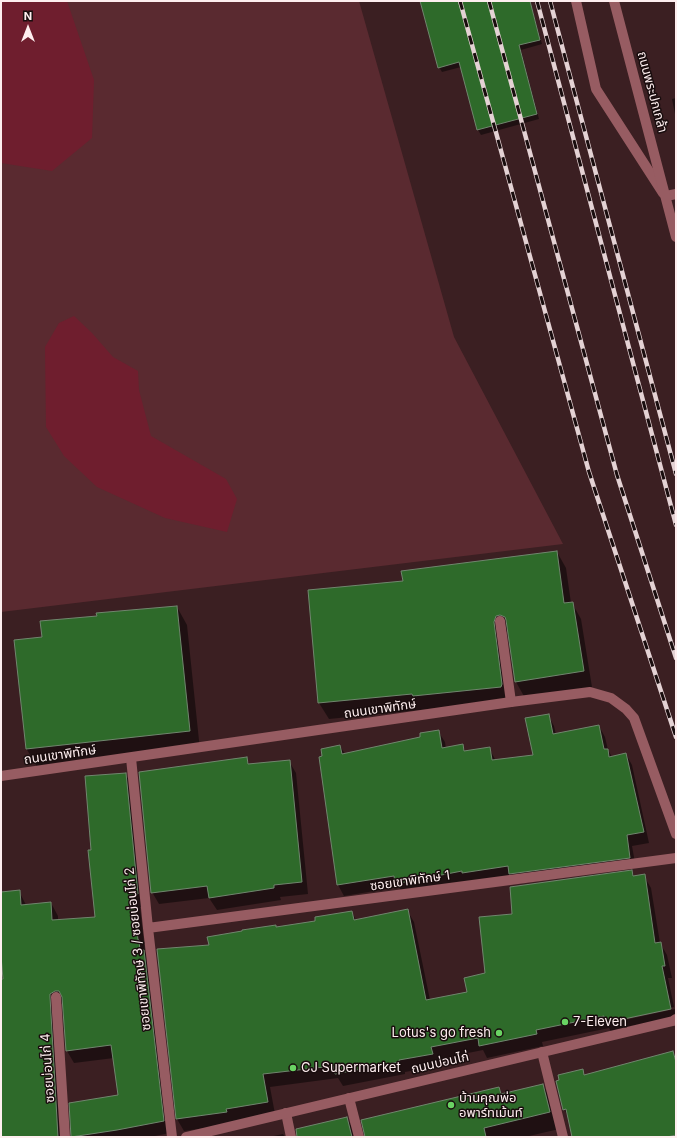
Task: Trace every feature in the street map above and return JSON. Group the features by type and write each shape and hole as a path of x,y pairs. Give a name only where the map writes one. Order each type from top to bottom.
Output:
{"street":[{"path":"576,1 596,89 666,196 676,194"},
{"name":"ถนนพระปกเกล้า","path":"614,1 676,237"},
{"path":"500,621 510,702"},
{"name":"ถนนเขาพิทักษ์","path":"1,776 510,702 590,692 611,698 626,709 634,718 676,834"},
{"name":"ซอยเขาพิทักษ์ 3 / ซอยบ่อนไก่ 2","path":"131,758 148,928 172,1137"},
{"name":"ซอยเขาพิทักษ์ 1","path":"148,928 676,858"},
{"name":"ซอยบ่อนไก่ 4","path":"56,997 66,1137"},
{"name":"ถนนบ่อนไก่","path":"186,1137 673,1021 676,1019"},
{"path":"542,1052 562,1137"},
{"path":"350,1098 359,1137"},
{"path":"286,1113 292,1137"}],"shaded area":[{"path":"1,1 359,1 454,337 563,544 1,612"},
{"path":"1,1 67,1 94,80 92,138 52,171 1,163"},
{"path":"74,316 92,333 113,357 138,371 139,390 151,436 226,479 237,499 227,532 165,518 97,487 64,456 46,427 45,347 59,323"}],"building":[{"path":"420,1 530,1 540,40 519,45 537,114 477,130 459,62 438,68"},
{"path":"557,551 564,603 573,602 584,671 515,682 506,620 505,617 500,615 496,616 494,622 502,684 501,687 413,696 412,694 318,703 308,590 403,581 401,571"},
{"path":"177,606 190,731 26,749 14,640 42,637 40,621 97,616 96,613"},
{"path":"549,714 553,734 599,725 604,749 608,749 609,757 626,753 644,832 627,835 630,858 509,874 508,866 462,873 462,871 395,884 394,876 337,885 319,757 322,756 321,749 340,745 342,754 420,737 420,733 439,730 442,748 463,744 464,751 490,747 492,760 533,755 525,718"},
{"path":"247,757 248,764 290,760 302,882 274,885 274,888 209,898 207,886 151,893 139,772"},
{"path":"126,773 138,894 133,895 140,951 144,950 164,1121 71,1137 69,1103 118,1095 111,1045 66,1051 62,997 59,991 55,991 50,994 50,997 58,1137 1,1137 1,979 3,979 1,956 1,892 20,890 21,905 51,902 52,920 95,917 88,850 91,850 85,776"},
{"path":"632,870 633,876 645,874 655,943 661,942 665,966 662,966 671,1009 605,1023 604,1016 536,1030 537,1034 479,1046 478,1038 431,1047 433,1054 335,1074 333,1066 263,1074 268,1102 226,1109 227,1112 176,1119 157,949 209,945 207,937 242,930 315,921 315,917 352,911 354,920 408,909 426,1000 467,992 464,978 485,973 479,917 512,914 510,887"},
{"path":"673,1051 676,1062 676,1135 667,1137 572,1137 566,1109 563,1110 556,1081 559,1080 558,1075 583,1069 584,1075"},
{"path":"543,1084 550,1112 484,1128 486,1137 365,1137 361,1120 499,1087 501,1094"},
{"path":"347,1117 352,1137 297,1137 296,1129"}],"railway":[{"path":"460,1 589,472 676,737"},
{"path":"489,1 617,475 676,658"},
{"path":"537,1 676,525"},
{"path":"550,1 676,474"}],"place":[{"name":"7-Eleven","path":"565,1022"},
{"name":"Lotus's go fresh","path":"499,1033"},
{"name":"CJ Supermarket","path":"293,1068"},
{"name":"บ้านคุณพ่อ อพาร์ทเม้นท์","path":"451,1105"}]}
